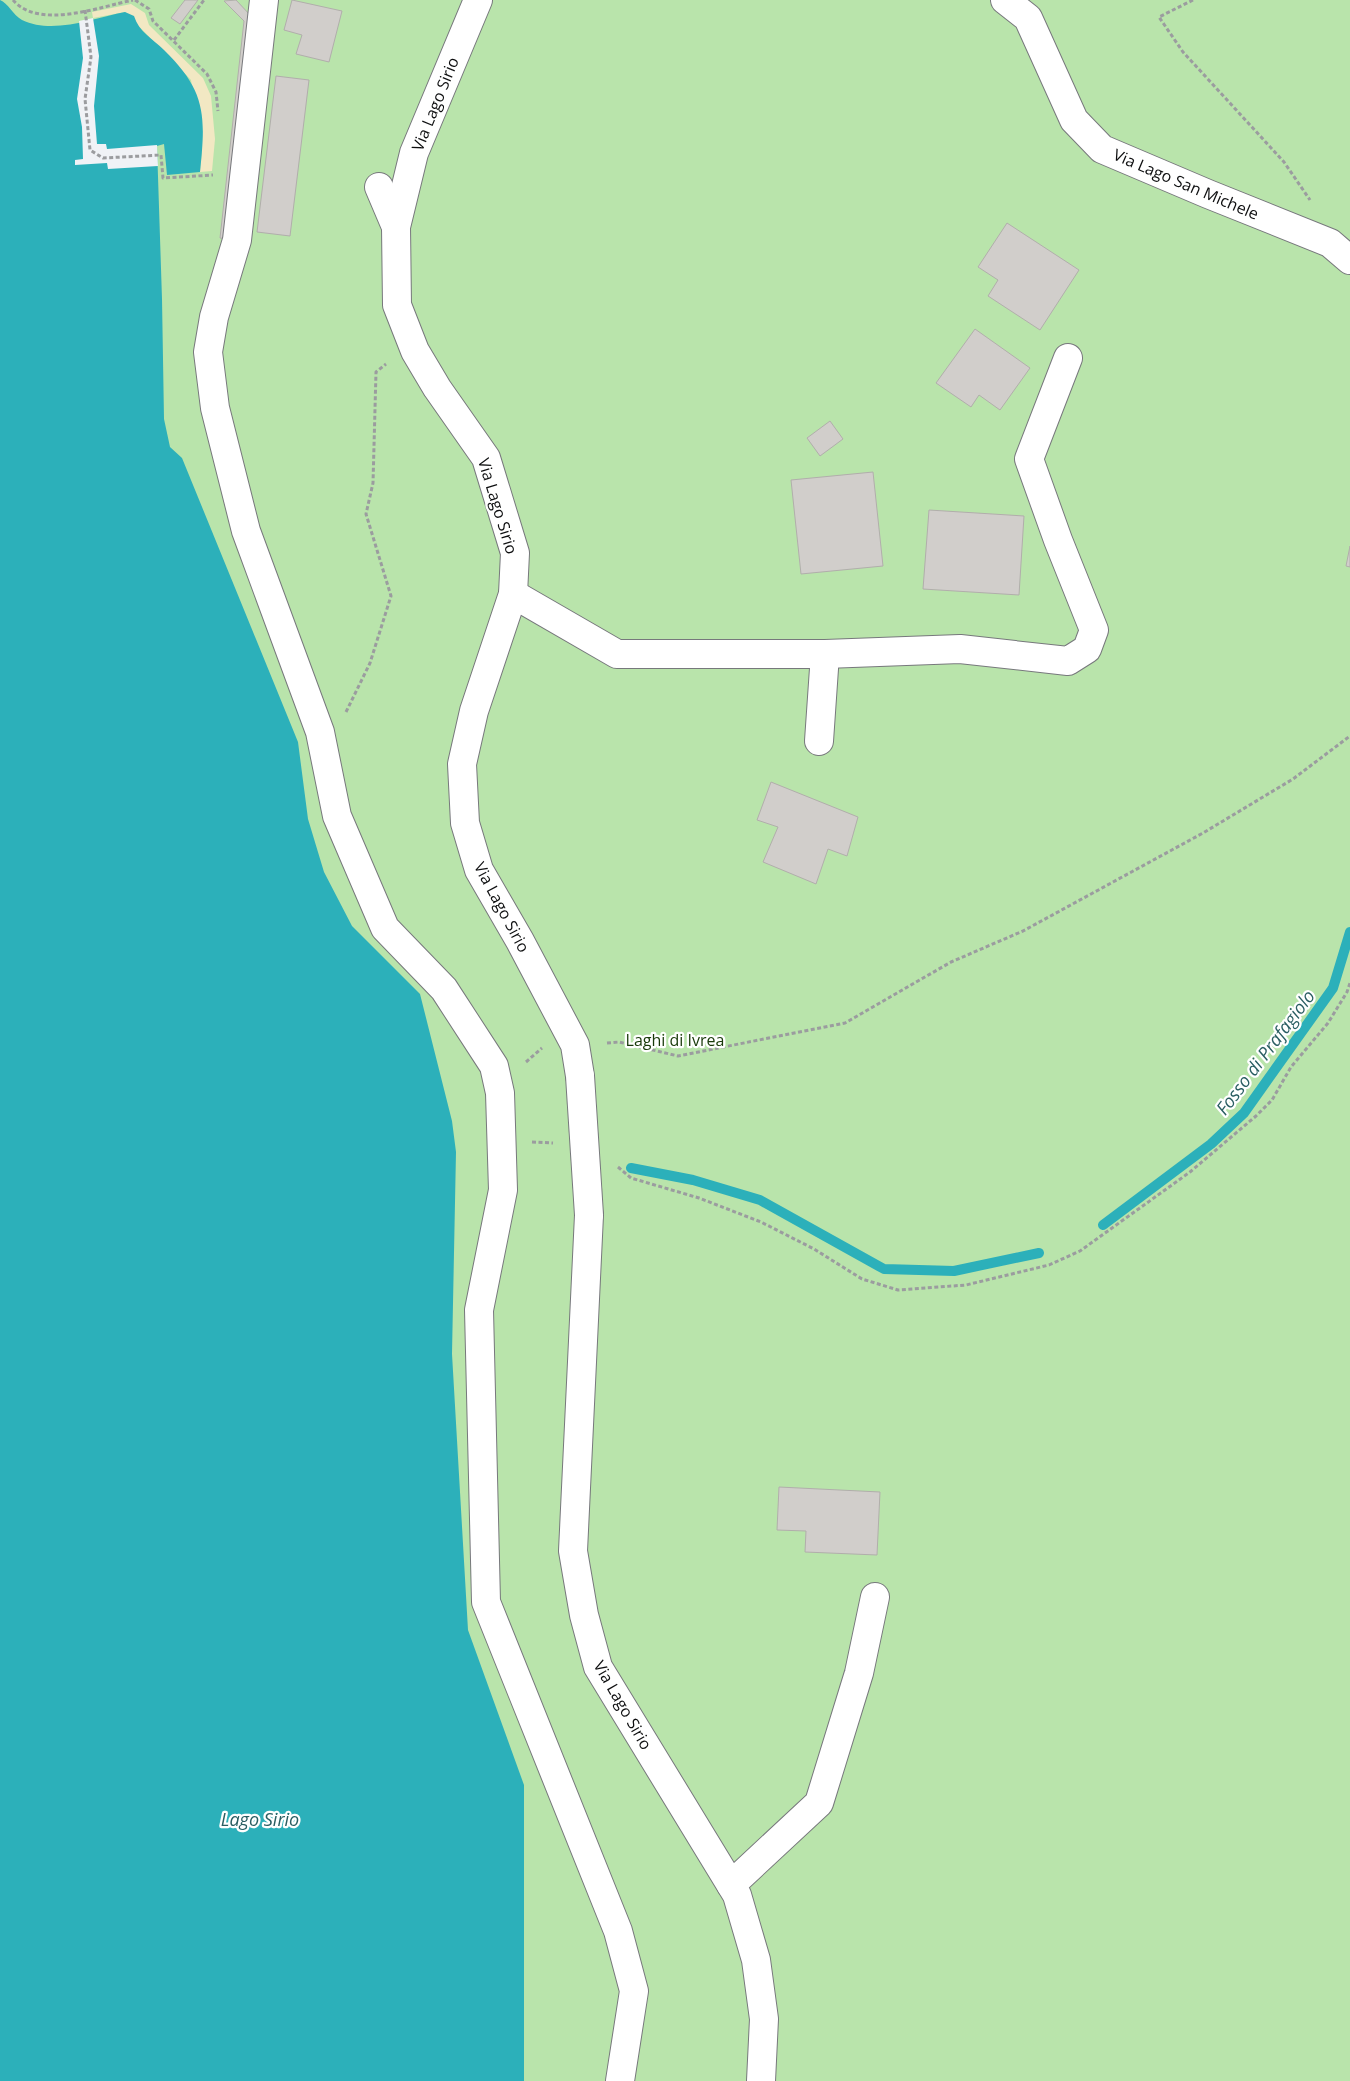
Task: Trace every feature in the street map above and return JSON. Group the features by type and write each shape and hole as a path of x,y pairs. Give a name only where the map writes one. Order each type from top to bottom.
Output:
{"street":[{"path":"264,0 237,240 218,301 208,352 215,408 246,532 320,732 337,816 385,928 444,989 494,1066 500,1092 503,1190 479,1310 486,1602 618,1931 634,1990 620,2081"},
{"name":"Via Lago Sirio","path":"478,0 414,153 396,227 397,304 415,350 437,388 486,458 515,553 512,594 474,710 462,764 465,823 479,870 520,941 575,1045 580,1076 589,1215 573,1551 584,1615 598,1668 737,1895 756,1960 764,2019 761,2081"},
{"name":"Via Lago San Michele","path":"1004,0 1028,18 1074,120 1102,149 1330,243 1350,260"},
{"path":"379,187 396,227"},
{"path":"512,594 617,654 825,654 960,649 1068,661 1087,649 1094,630 1029,460 1068,358"},
{"path":"820,741 825,654"},
{"path":"731,1886 819,1803 858,1673 875,1597"}],"path":[{"path":"13,0 27,12 38,16 51,17 134,0 149,9 153,21 207,74 216,92 219,114"},
{"path":"174,40 204,0"},
{"path":"1193,0 1159,17 1183,52 1284,162 1310,197 1318,238"},
{"path":"85,10 92,57 85,99 90,150 103,158 161,155 163,178 216,174"},
{"path":"345,714 370,663 391,596 366,514 373,483 376,372 396,356 415,350"},
{"path":"494,1066 516,1072 546,1045 619,1042 678,1056 846,1023 951,962 1023,931 1203,833 1293,779 1350,736"},
{"path":"617,1165 631,1178 699,1198 761,1222 814,1249 862,1279 898,1290 966,1285 1048,1265 1080,1251 1183,1177 1256,1116 1272,1100 1291,1067 1328,1023 1347,992 1350,983"},
{"path":"502,1146 538,1141 556,1144"}],"green space":[{"name":"Laghi di Ivrea","path":"0,0 1350,0 1350,2081 0,2081"}],"sand":[{"path":"131,4 145,13 149,25 203,78 211,96 215,139 212,171 200,172 202,150 191,80 125,12 93,18 92,12"}],"water":[{"name":"Lago Sirio","path":"0,0 22,20 47,26 74,24 125,12 134,16 143,31 164,50 188,78 200,105 203,135 200,172 167,175 164,144 157,146 164,419 170,447 182,458 298,742 308,819 324,872 352,926 420,994 452,1121 456,1152 452,1354 468,1630 524,1785 524,2081 0,2081"}],"pier":[{"path":"93,18 99,56 94,106 97,144 106,144 107,149 157,145 158,166 108,169 107,163 75,165 75,160 83,159 82,127 77,99 83,58 79,21"}],"building":[{"path":"185,0 198,0 180,24 171,18"},
{"path":"236,0 251,16 229,239 220,238 244,21 224,1"},
{"path":"292,0 342,11 329,62 296,54 302,35 284,30"},
{"path":"276,76 309,80 290,236 257,232"},
{"path":"1007,223 1079,270 1040,330 988,296 998,280 978,267"},
{"path":"975,329 1030,368 1000,410 979,395 971,407 936,383"},
{"path":"830,421 843,439 820,456 807,438"},
{"path":"873,472 883,566 801,574 791,480"},
{"path":"929,510 1024,516 1019,595 923,589"},
{"path":"1350,546 1350,567 1346,566"},
{"path":"771,782 858,817 847,856 828,849 816,884 763,862 778,827 757,820"},
{"path":"779,1487 880,1492 877,1555 805,1552 806,1531 777,1530"}],"waterway":[{"name":"Fosso di Prafagiolo","path":"1103,1225 1211,1144 1244,1113 1333,988 1350,932"},
{"name":"Fosso di Prafagiolo","path":"631,1168 693,1180 760,1200 884,1269 954,1271 1039,1253"}]}
